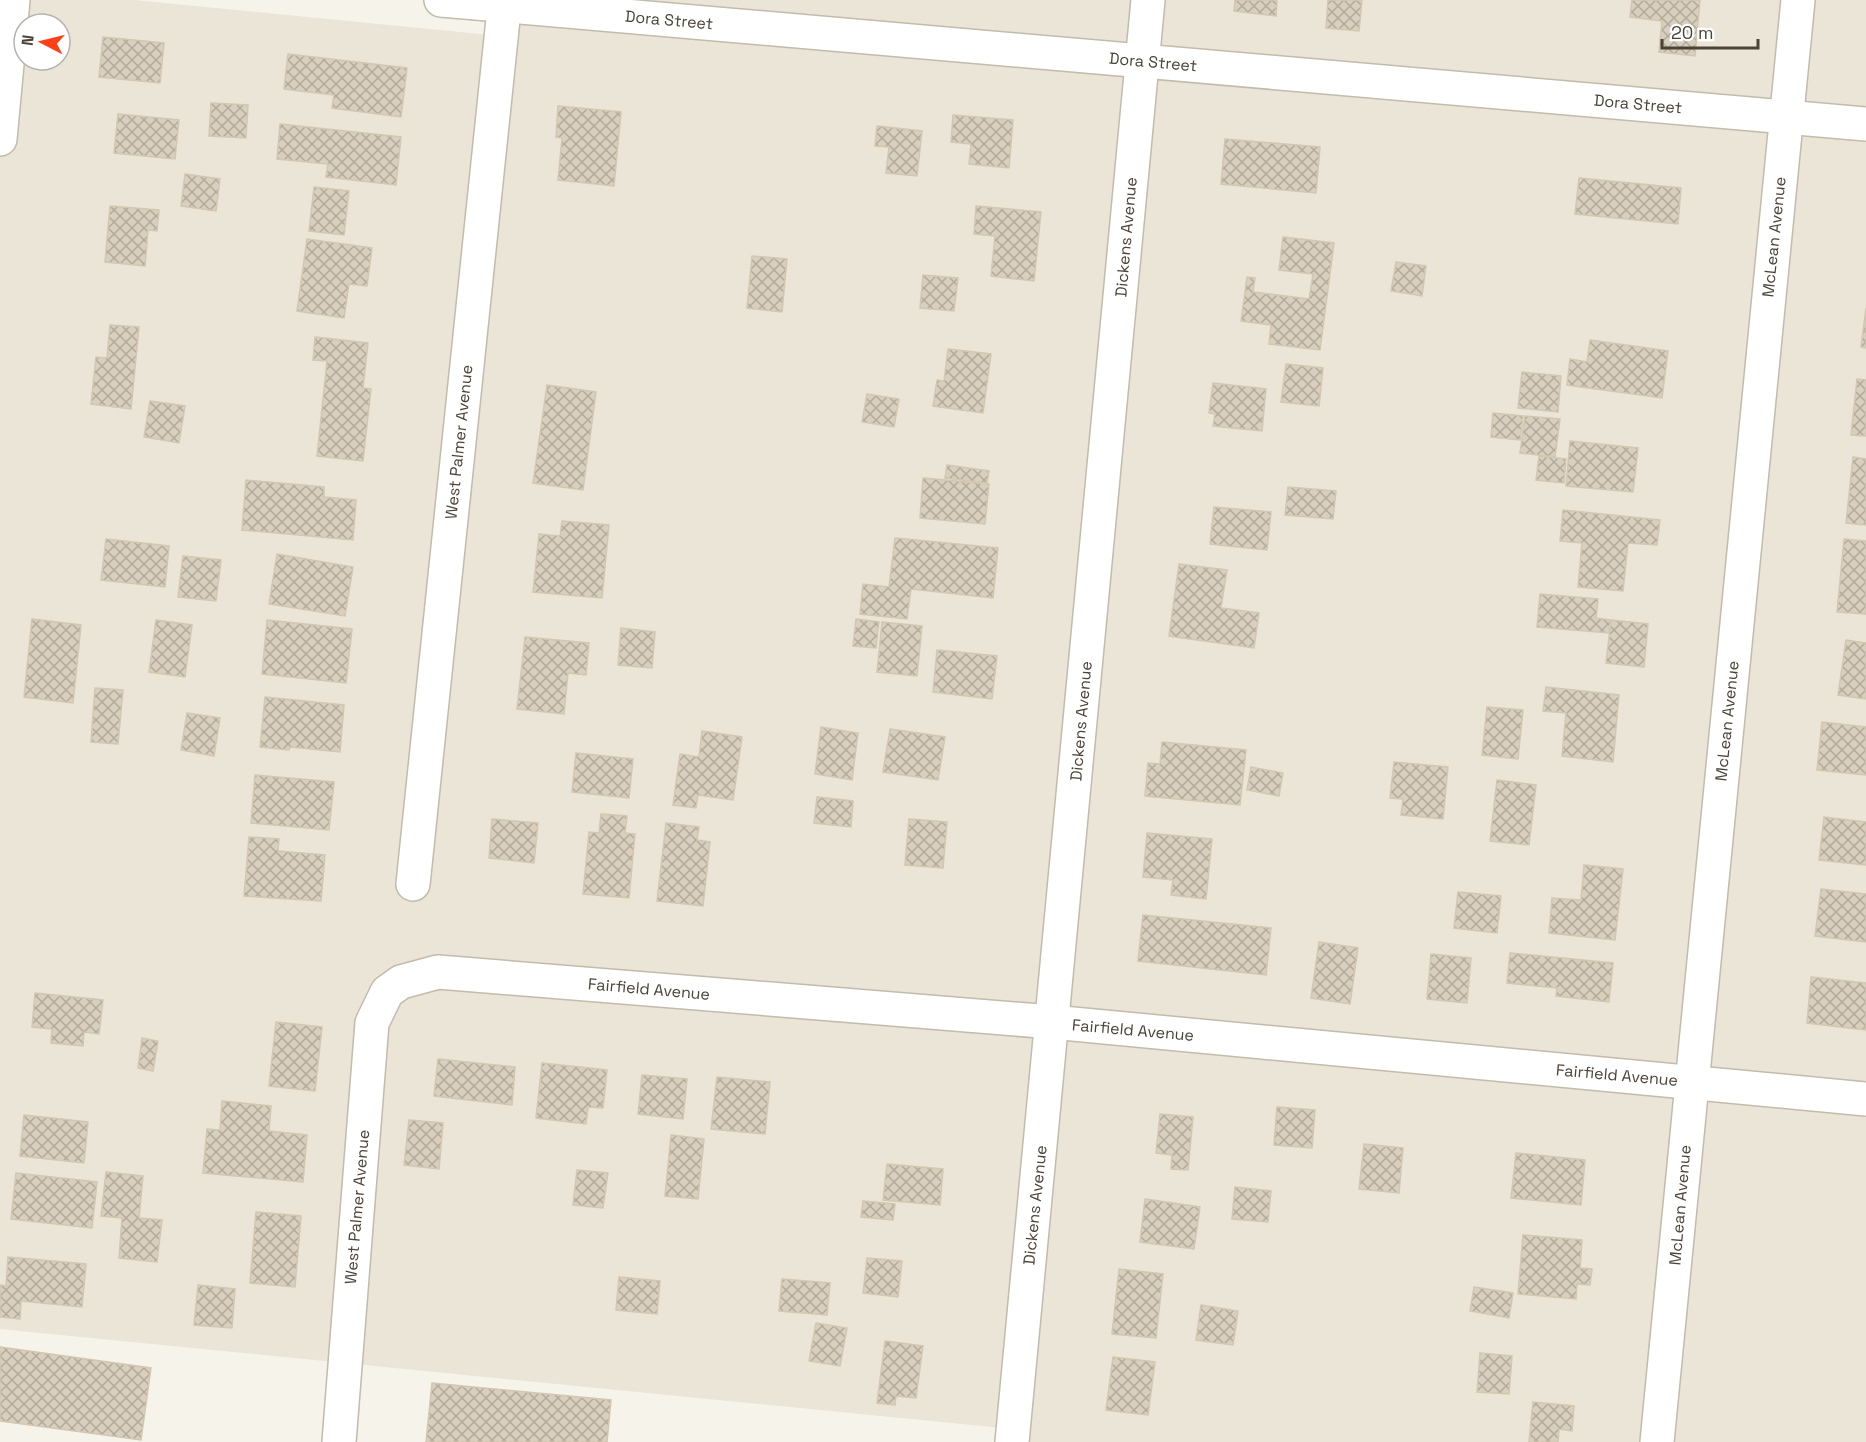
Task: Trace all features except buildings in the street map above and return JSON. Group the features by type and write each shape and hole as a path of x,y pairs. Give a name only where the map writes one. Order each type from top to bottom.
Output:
{"street":[{"path":"0,139 13,0"},
{"name":"Dora Street","path":"441,0 505,3 1866,124"},
{"name":"Dickens Avenue","path":"1012,1442 1148,0"},
{"name":"McLean Avenue","path":"1657,1442 1798,0"},
{"name":"West Palmer Avenue","path":"413,884 505,3"},
{"name":"Fairfield Avenue","path":"401,982 438,972 1052,1022 1866,1099"},
{"name":"West Palmer Avenue","path":"339,1442 372,1023 387,992 401,982"}],"shaded area":[{"path":"0,0 135,0 501,36 505,0 1866,0 1866,1442 1001,1442 1002,1428 0,1329"}]}
